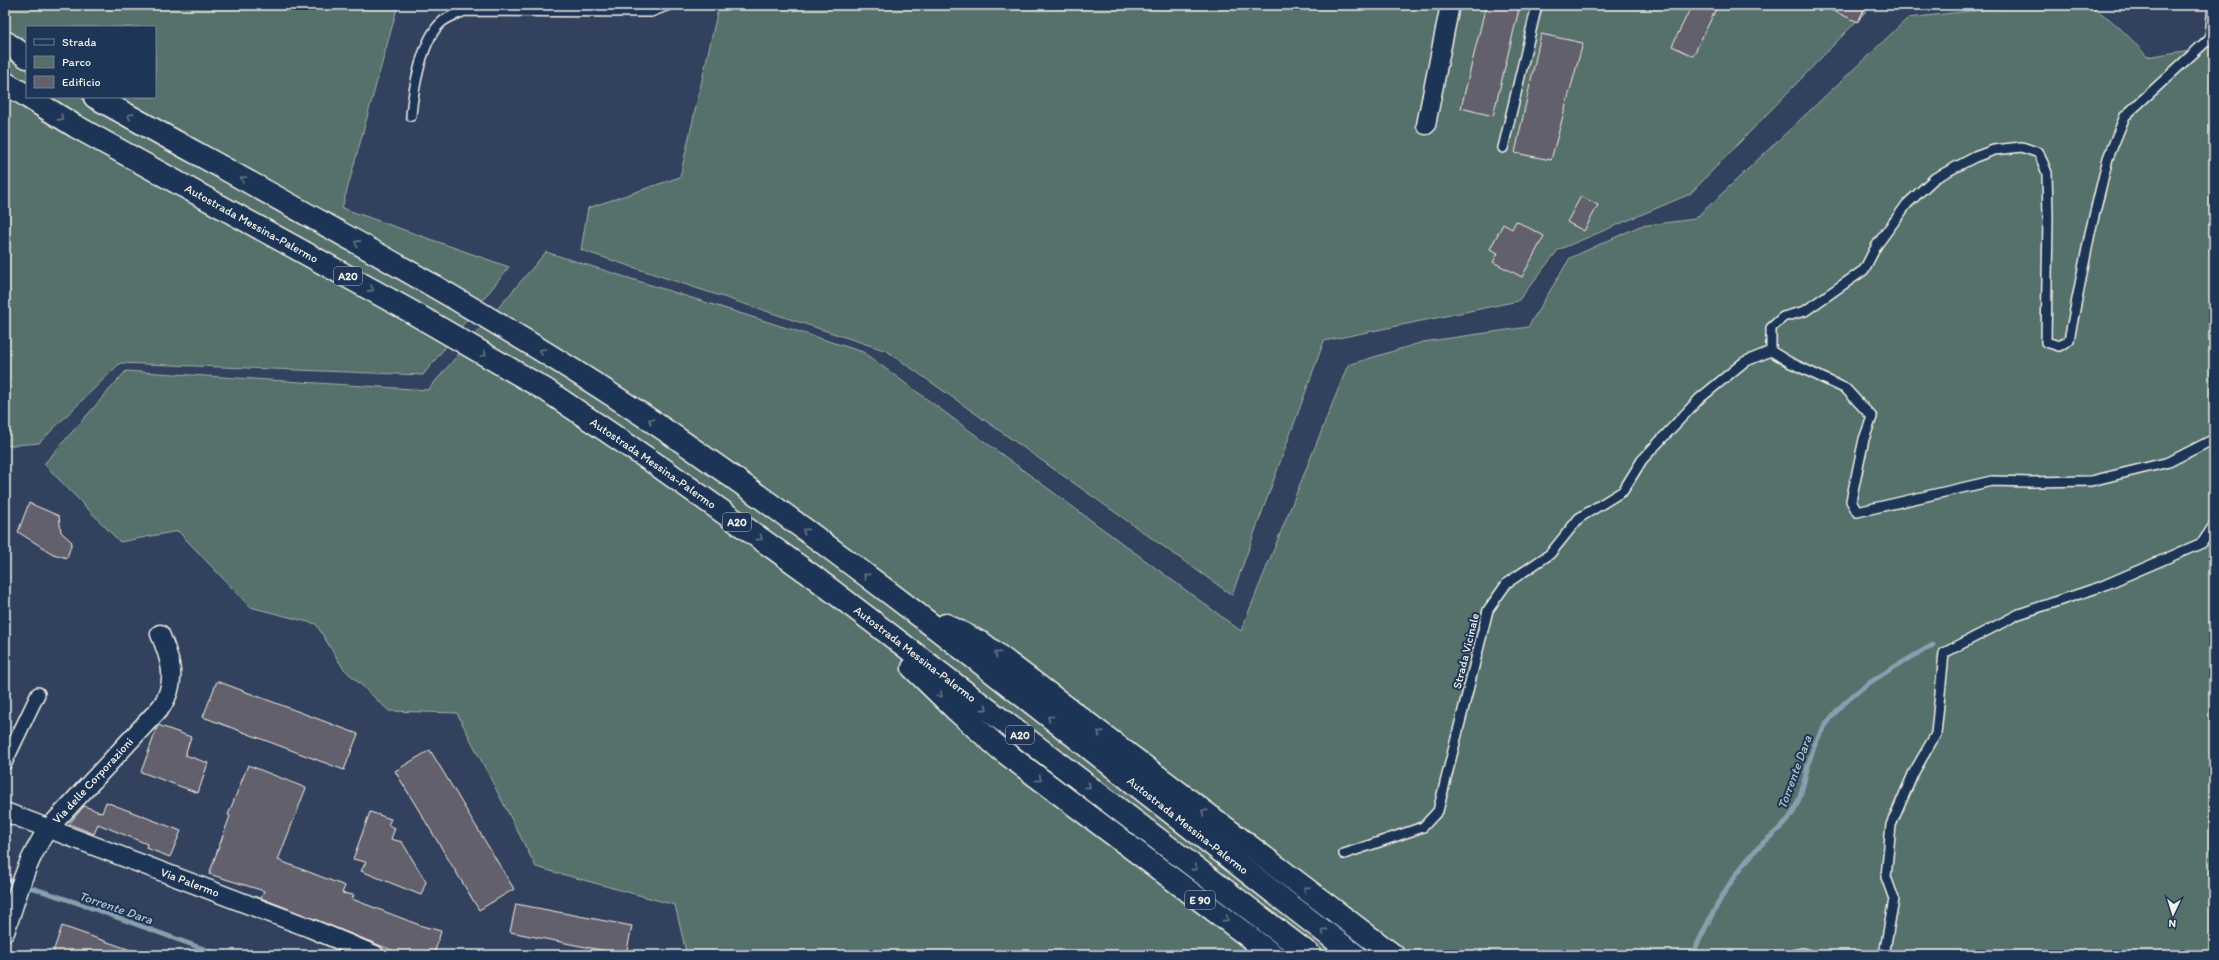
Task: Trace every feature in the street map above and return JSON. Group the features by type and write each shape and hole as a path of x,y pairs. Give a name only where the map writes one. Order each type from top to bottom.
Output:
{"highway":[{"path":"5,42 26,56"},
{"name":"Autostrada Messina-Palermo","path":"5,83 26,96"},
{"name":"Autostrada Messina-Palermo","path":"30,98 75,126 410,311 539,386 660,467 814,577 1310,955"},
{"name":"Autostrada Messina-Palermo","path":"98,98 427,282 560,361 683,443 837,554 895,598 1355,955"},
{"path":"895,598 983,644 1393,955"},
{"name":"E 90","path":"876,625 903,658 988,739 1273,955"}],"street":[{"path":"1426,125 1450,5"},
{"name":"Via delle Corporazioni","path":"5,930 19,885 38,843 48,829 161,707 168,696 172,683 171,669 168,652 160,634"},
{"path":"5,763 38,694"},
{"name":"Via Palermo","path":"5,812 310,928 375,955"}],"lane":[{"path":"411,116 413,94 432,33 442,22 454,15 465,11 651,12 669,5"},
{"path":"1503,148 1537,5"},
{"path":"2213,5 2210,38 2125,116 2108,158 2090,233 2070,340 2059,346 2046,342 2048,218 2046,173 2039,153 2022,147 1994,150 1975,157 1935,178 1907,204 1877,245 1864,270 1805,311 1783,317 1771,328 1771,351 1789,362 1846,389 1872,417 1864,439 1851,501 1857,512 1992,480 2030,482 2091,481 2169,462 2214,439"},
{"name":"Strada Vicinale","path":"1344,854 1423,827 1438,811 1488,610 1507,583 1550,554 1579,518 1623,491 1642,460 1699,399 1744,362 1771,351"},
{"path":"1884,955 1894,899 1886,878 1891,825 1914,772 1936,734 1944,653 2019,614 2100,587 2202,543 2214,526"},
{"path":"1794,955 1802,953 1809,955"}],"green space":[{"path":"2070,4 2083,5 2091,8 2118,26 2147,57 2214,46 2214,955 718,955 686,952 675,905 536,867 457,713 389,711 343,668 316,624 250,607 178,531 120,542 44,464 126,371 428,390 546,252 863,352 1241,631 1348,365 1423,342 1528,327 1570,258 1640,226 1695,219 1908,18 2024,5"},
{"path":"5,5 398,5 342,208 509,267 423,375 120,363 39,443 5,446"},
{"path":"719,5 1872,5 1690,194 1558,250 1518,301 1324,341 1232,595 887,351 581,250 588,208 680,177"}],"building":[{"path":"1486,5 1520,5 1493,116 1461,108"},
{"path":"1692,5 1718,5 1693,56 1672,46"},
{"path":"1820,5 1866,5 1858,22"},
{"path":"1541,34 1583,43 1551,160 1515,153"},
{"path":"1581,196 1598,205 1584,231 1567,222"},
{"path":"1516,221 1544,236 1522,277 1493,262 1498,253 1490,249 1503,224 1512,229"},
{"path":"29,503 59,516 61,532 72,542 67,558 53,554 18,532"},
{"path":"217,681 358,734 344,770 203,717"},
{"path":"158,725 191,737 185,755 208,763 198,793 141,772"},
{"path":"430,750 514,889 479,910 395,771"},
{"path":"248,765 306,788 278,860 345,886 342,893 354,895 352,899 422,926 441,931 434,955 404,955 261,898 264,891 209,874 230,816 228,815"},
{"path":"106,802 181,831 170,857 146,848 147,844 98,824 94,834 69,824 84,806 102,813"},
{"path":"370,812 391,819 388,825 395,828 391,839 402,842 426,882 421,895 361,871 366,862 353,859"},
{"path":"516,904 632,926 626,955 510,932"},
{"path":"62,926 139,953 139,955 52,955"}],"waterway":[{"name":"Torrente Dara","path":"1692,955 1719,901 1735,876 1754,852 1781,827 1794,811 1801,794 1814,747 1823,729 1834,713 1848,699 1881,675 1933,645"},
{"name":"Torrente Dara","path":"5,879 78,903 220,955"}]}
